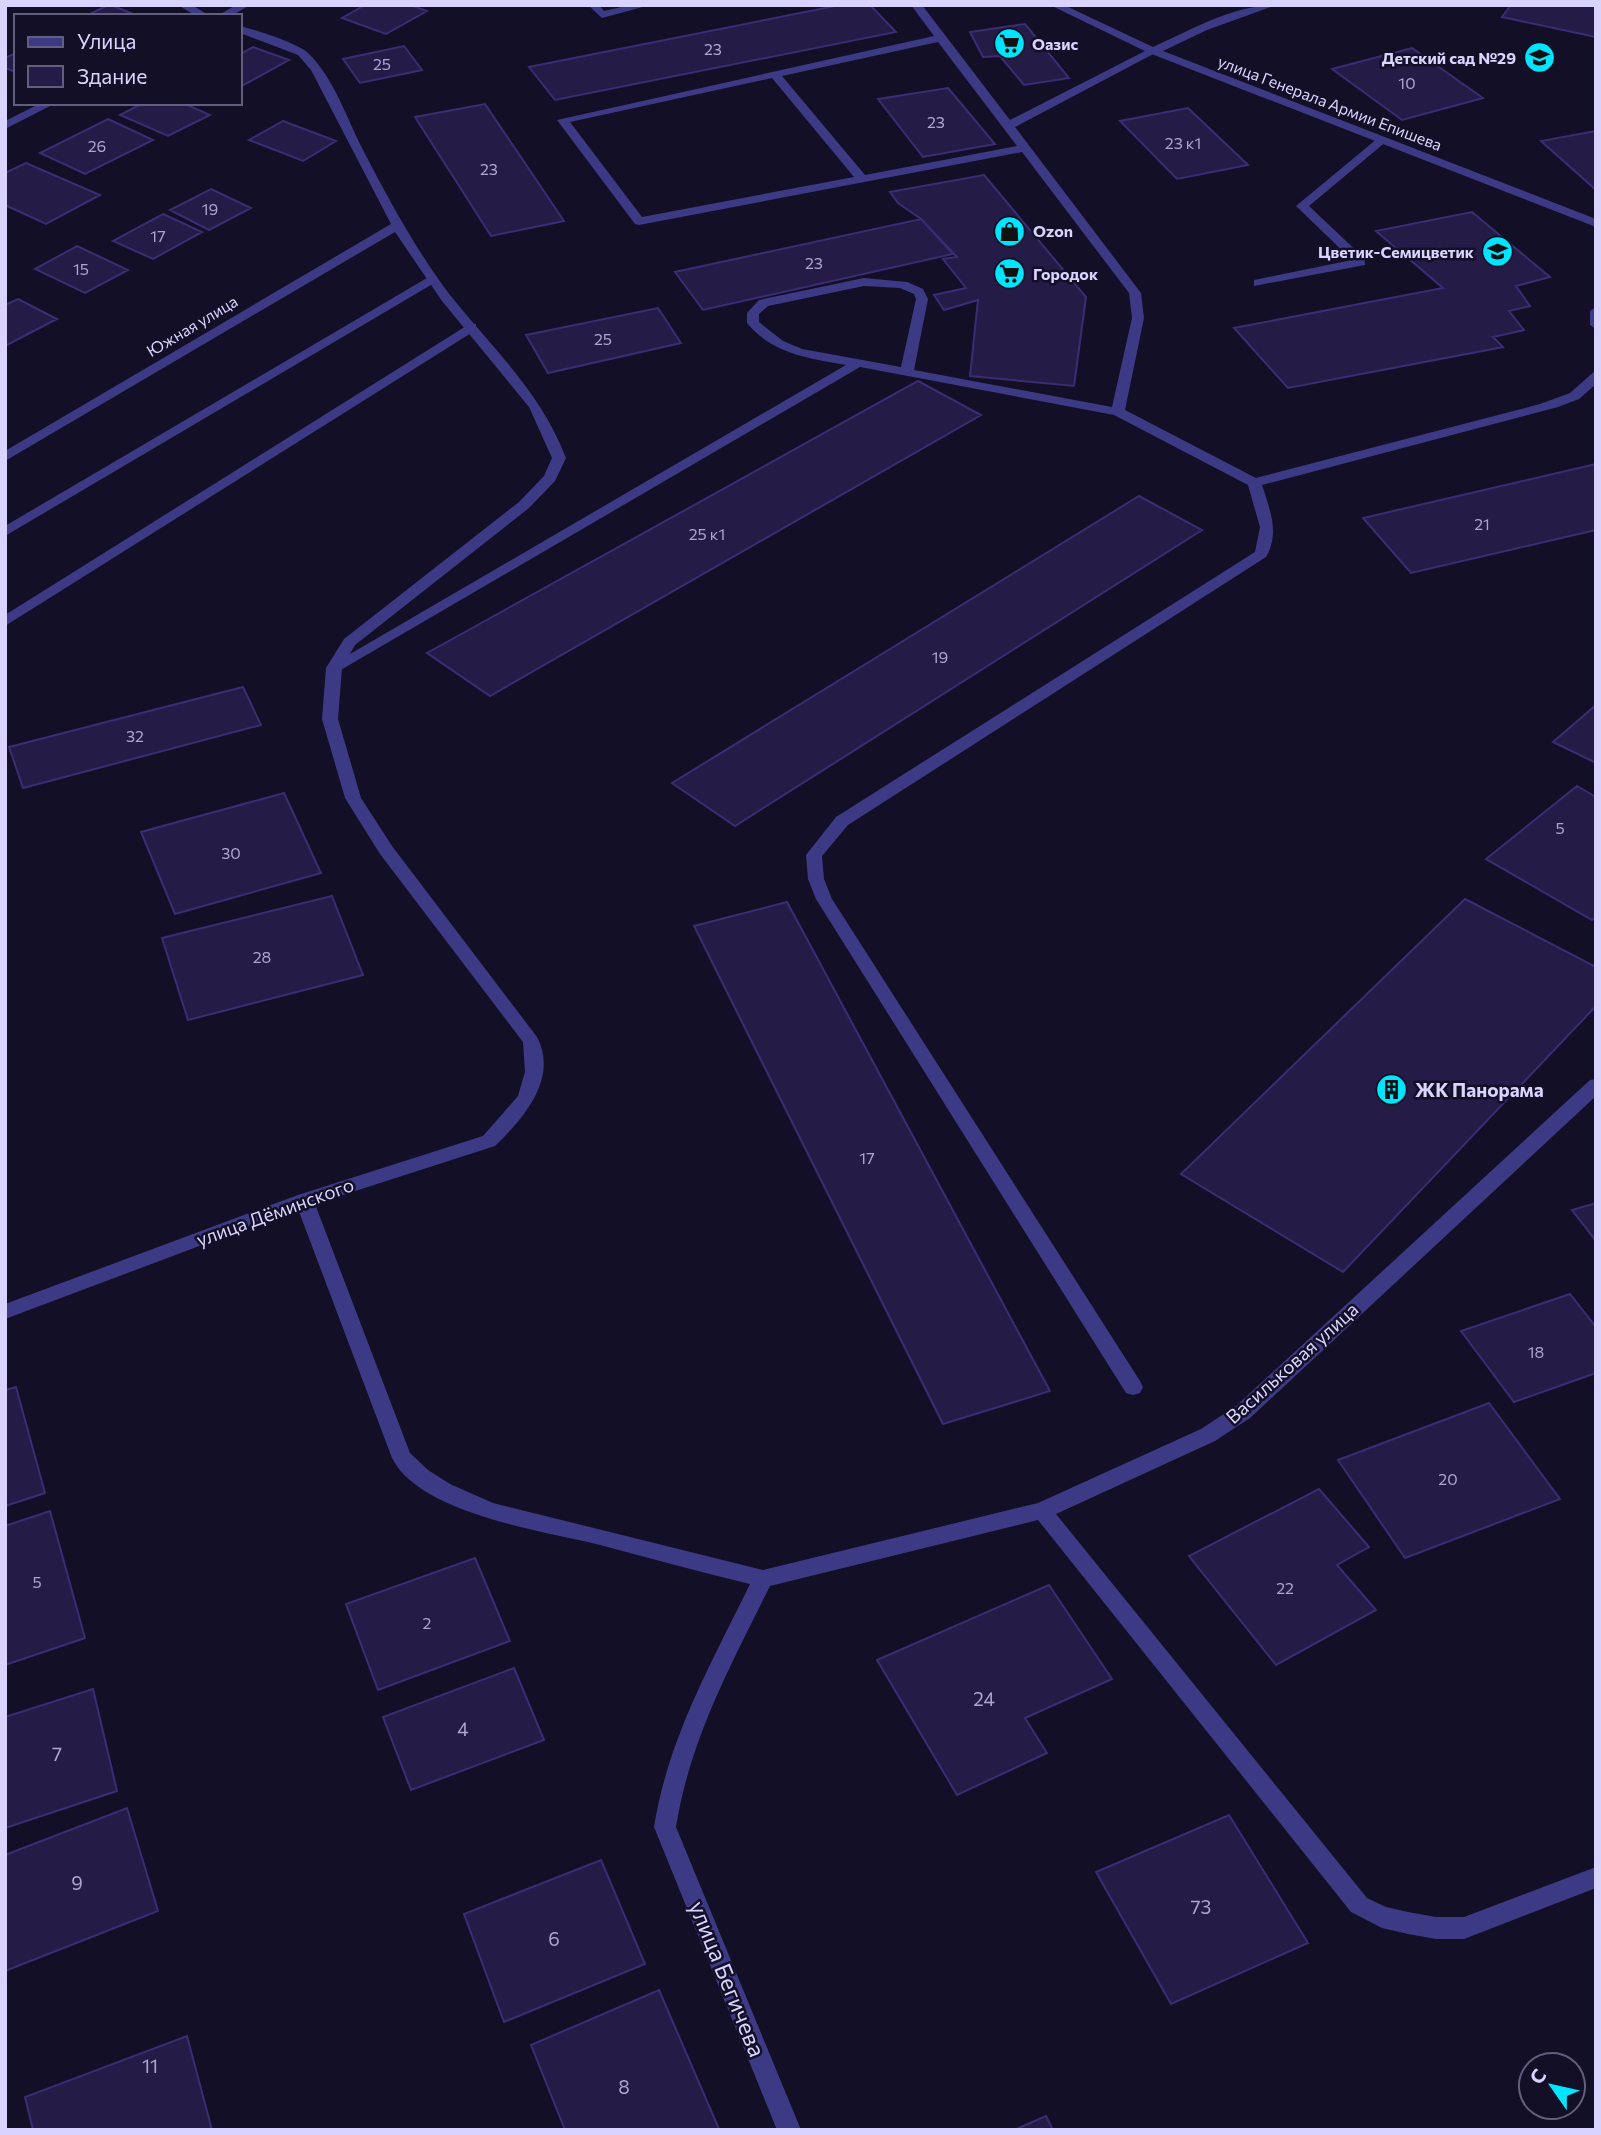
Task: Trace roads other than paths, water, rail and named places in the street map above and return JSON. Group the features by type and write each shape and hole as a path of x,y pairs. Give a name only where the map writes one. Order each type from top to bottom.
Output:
{"street":[{"path":"183,5 201,14"},
{"path":"226,14 245,5"},
{"path":"593,5 602,15 645,5"},
{"path":"916,5 1135,293 1138,318 1118,412"},
{"name":"улица Генерала Армии Епишева","path":"1055,5 1153,51 1596,223"},
{"path":"1008,127 1153,51 1203,28 1270,5"},
{"path":"242,30 302,53 316,69 396,226 432,279 536,404 559,458 550,478 524,505 374,619 349,642 334,668"},
{"path":"940,38 564,120 639,221 1025,148"},
{"path":"775,74 862,179"},
{"path":"5,127 46,105"},
{"path":"1258,283 1361,262 1302,206 1382,140"},
{"name":"Южная улица","path":"5,457 396,226"},
{"path":"5,531 432,279"},
{"path":"906,374 922,299 919,292 909,286 880,279 764,303 753,313 752,323 788,348 906,374 1118,412 1254,483 1545,407 1572,398 1590,386 1596,374"},
{"path":"1596,312 1596,325"},
{"path":"5,622 471,327"},
{"path":"334,668 860,362"},
{"path":"1133,1387 824,899 816,879 814,855 842,821 1261,554 1269,536 1254,483"},
{"name":"улица Дёминского","path":"5,1312 304,1200 489,1141 512,1119 530,1094 537,1065 531,1041 386,850 353,798 330,719 334,668"},
{"name":"Васильковая улица","path":"763,1579 1042,1511 1208,1435 1243,1412 1596,1084"},
{"path":"304,1200 402,1458 416,1475 440,1489 491,1509 763,1579"},
{"path":"1042,1511 1359,1905 1382,1917 1408,1923 1436,1928 1464,1928 1596,1877"},
{"name":"улица Бегичева","path":"763,1579 684,1744 668,1789 665,1828 789,2130"}],"place":[{"name":"Оазис","path":"1009,44"},
{"name":"Детский сад №29","path":"1539,58"},
{"name":"Ozon","path":"1010,231"},
{"name":"Цветик-Семицветик","path":"1497,252"},
{"name":"Городок","path":"1010,274"},
{"name":"ЖК Панорама","path":"1392,1090"}]}
